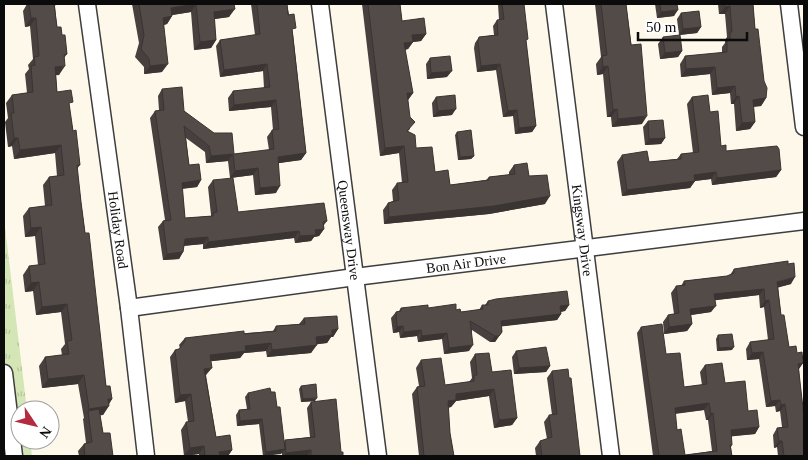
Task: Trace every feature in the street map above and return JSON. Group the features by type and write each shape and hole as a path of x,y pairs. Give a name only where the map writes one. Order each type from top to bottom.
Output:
{"street":[{"name":"Holiday Road","path":"87,4 129,308 146,456"},
{"name":"Queensway Drive","path":"320,4 378,456"},
{"name":"Kingsway Drive","path":"554,4 611,456"},
{"path":"789,4 804,127"},
{"name":"Bon Air Drive","path":"129,308 355,277 584,250 804,221"},
{"path":"4,374 14,456"}],"green space":[{"path":"4,219 26,400 10,400 10,450 31,450 32,456 4,456"}],"building":[{"path":"29,4 54,4 57,27 61,27 62,35 65,35 67,54 64,55 65,66 55,67 57,92 71,90 73,102 69,103 73,131 76,130 80,165 77,165 81,202 85,233 89,233 106,386 110,386 112,399 108,399 109,406 89,409 84,375 48,379 45,357 69,354 67,341 72,340 67,304 42,307 39,282 31,283 29,266 45,264 41,227 31,228 29,208 52,205 49,177 64,175 61,145 20,150 18,138 14,138 11,113 14,113 12,95 33,92 31,66 35,65 34,57 39,56 36,18 31,18"},
{"path":"139,4 196,4 171,8 172,16 163,18 168,64 150,66 149,59 141,49 144,35"},
{"path":"196,4 234,4 235,9 214,12 216,40 200,42"},
{"path":"257,4 287,4 288,15 294,14 296,28 292,29 306,153 278,157 280,186 260,188 258,168 235,171 233,154 211,156 209,146 184,126 189,165 199,164 201,180 182,183 185,218 213,216 213,213 217,212 213,180 233,178 238,212 324,203 327,221 323,222 324,229 315,230 316,235 300,236 299,231 208,242 208,237 185,239 183,252 167,254 163,221 171,220 155,111 164,110 162,89 182,87 184,111 214,133 232,133 234,154 274,149 272,130 279,129 276,100 234,105 233,91 270,87 267,64 224,70 220,40 260,34"},
{"path":"368,4 400,4 402,21 424,18 426,34 412,35 413,42 404,43 413,93 407,93 410,117 415,122 407,131 415,135 416,148 432,147 435,172 448,170 450,185 489,180 489,177 515,174 514,165 527,163 529,176 547,175 550,196 494,206 389,217 388,203 399,200 397,183 408,182 404,146 385,148"},
{"path":"502,4 524,4 528,39 526,40 536,126 519,128 517,110 508,111 500,64 481,66 479,37 498,35 497,20 504,19"},
{"path":"601,4 626,4 631,45 641,44 647,116 618,119 617,109 613,110 608,66 603,67 602,56 607,55"},
{"path":"660,4 677,4 678,10 661,12"},
{"path":"724,4 753,4 755,29 758,29 764,81 767,88 766,98 753,100 755,122 742,123 739,96 736,97 735,86 717,88 715,67 686,69 685,56 727,52 727,39 730,39 730,32 732,32 730,6 725,7"},
{"path":"699,11 701,27 683,29 681,13"},
{"path":"680,35 682,51 665,53 663,37"},
{"path":"450,56 452,71 431,73 430,58"},
{"path":"455,95 456,109 438,111 436,97"},
{"path":"708,95 710,112 718,111 721,146 726,145 726,151 777,146 781,170 717,178 716,172 694,175 695,181 627,190 622,155 647,151 649,162 681,159 681,154 699,152 692,97"},
{"path":"663,120 665,138 649,139 648,121"},
{"path":"471,130 474,156 460,157 457,132"},
{"path":"788,261 788,264 794,263 795,277 777,282 781,315 784,315 789,347 796,346 797,353 802,352 803,363 798,364 804,417 804,456 784,456 782,441 779,441 777,428 788,427 785,404 781,405 780,400 771,401 763,352 752,353 750,342 774,339 769,300 765,301 764,289 714,294 716,306 690,309 692,324 669,327 668,315 679,313 676,286 685,285 684,281 727,276 734,273 734,269"},
{"path":"567,291 569,305 560,306 561,314 501,321 502,332 499,336 495,336 470,321 473,345 449,348 447,333 422,336 421,330 404,332 403,326 397,327 396,312 401,311 401,308 428,305 428,308 456,304 456,310 460,309 461,312 483,309 482,305 488,305 488,301 496,299"},
{"path":"337,316 338,329 332,330 332,335 316,337 317,345 272,350 271,343 245,346 246,351 210,355 212,368 204,369 216,437 230,435 232,450 219,452 220,456 205,456 204,446 190,448 186,422 194,421 191,394 180,395 175,350 179,349 185,338 244,331 244,334 276,331 276,326 305,324 304,318"},
{"path":"662,324 666,354 680,353 684,387 707,384 705,365 722,363 725,383 745,381 748,411 757,410 759,427 731,430 732,445 730,445 732,456 659,456 641,327","holes":["709,403 711,414 713,413 717,451 685,455 681,429 677,430 675,408"]},
{"path":"732,334 734,347 719,348 718,335"},
{"path":"546,347 550,366 519,368 516,351"},
{"path":"489,353 492,372 511,370 517,418 499,420 494,389 456,394 456,400 448,401 454,456 424,456 417,387 425,386 421,360 441,358 445,385 474,381 474,375 477,375 475,354"},
{"path":"568,369 569,378 571,378 580,456 542,456 540,441 552,437 549,415 557,414 552,371"},
{"path":"316,384 317,398 303,399 301,386"},
{"path":"270,388 271,392 275,392 277,407 280,407 285,449 266,452 262,419 240,421 239,410 250,409 248,393"},
{"path":"336,399 343,456 311,456 311,450 286,453 285,440 315,437 311,402"},
{"path":"99,409 103,433 110,433 113,456 85,456 84,444 92,442 88,411"}]}
